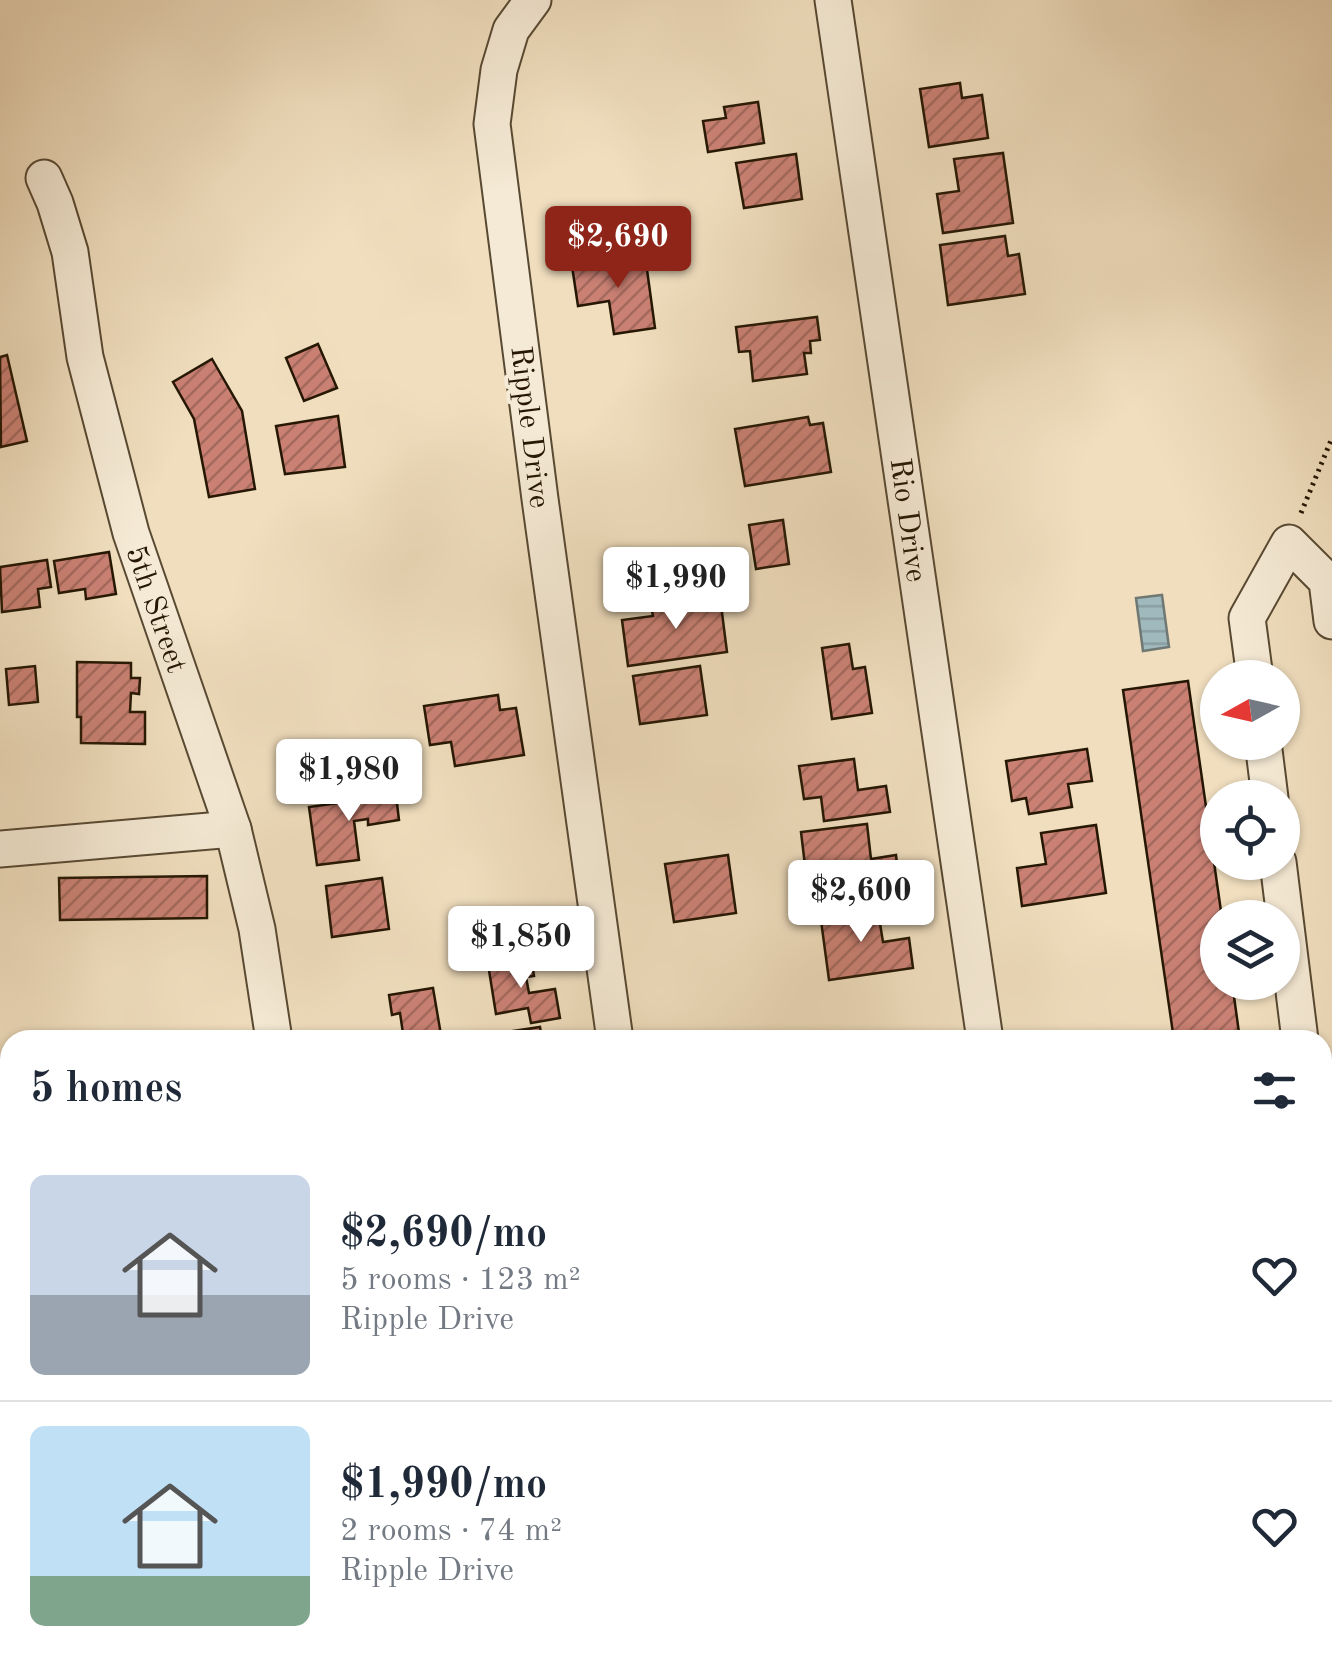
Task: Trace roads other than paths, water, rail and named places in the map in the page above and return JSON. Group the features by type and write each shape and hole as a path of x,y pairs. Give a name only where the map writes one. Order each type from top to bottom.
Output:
{"street":[{"name":"Ripple Drive","path":"533,0 511,30 499,70 492,124 614,1030"},
{"name":"Rio Drive","path":"832,0 984,1030"},
{"name":"5th Street","path":"44,178 70,252 85,357 131,533 233,829 257,929 272,1030"},
{"path":"1253,660 1247,618 1289,543 1327,582 1332,621"},
{"path":"0,849 233,829"},
{"path":"1280,880 1299,1030"}],"water":[{"path":"1162,595 1169,647 1143,651 1136,598"}]}
